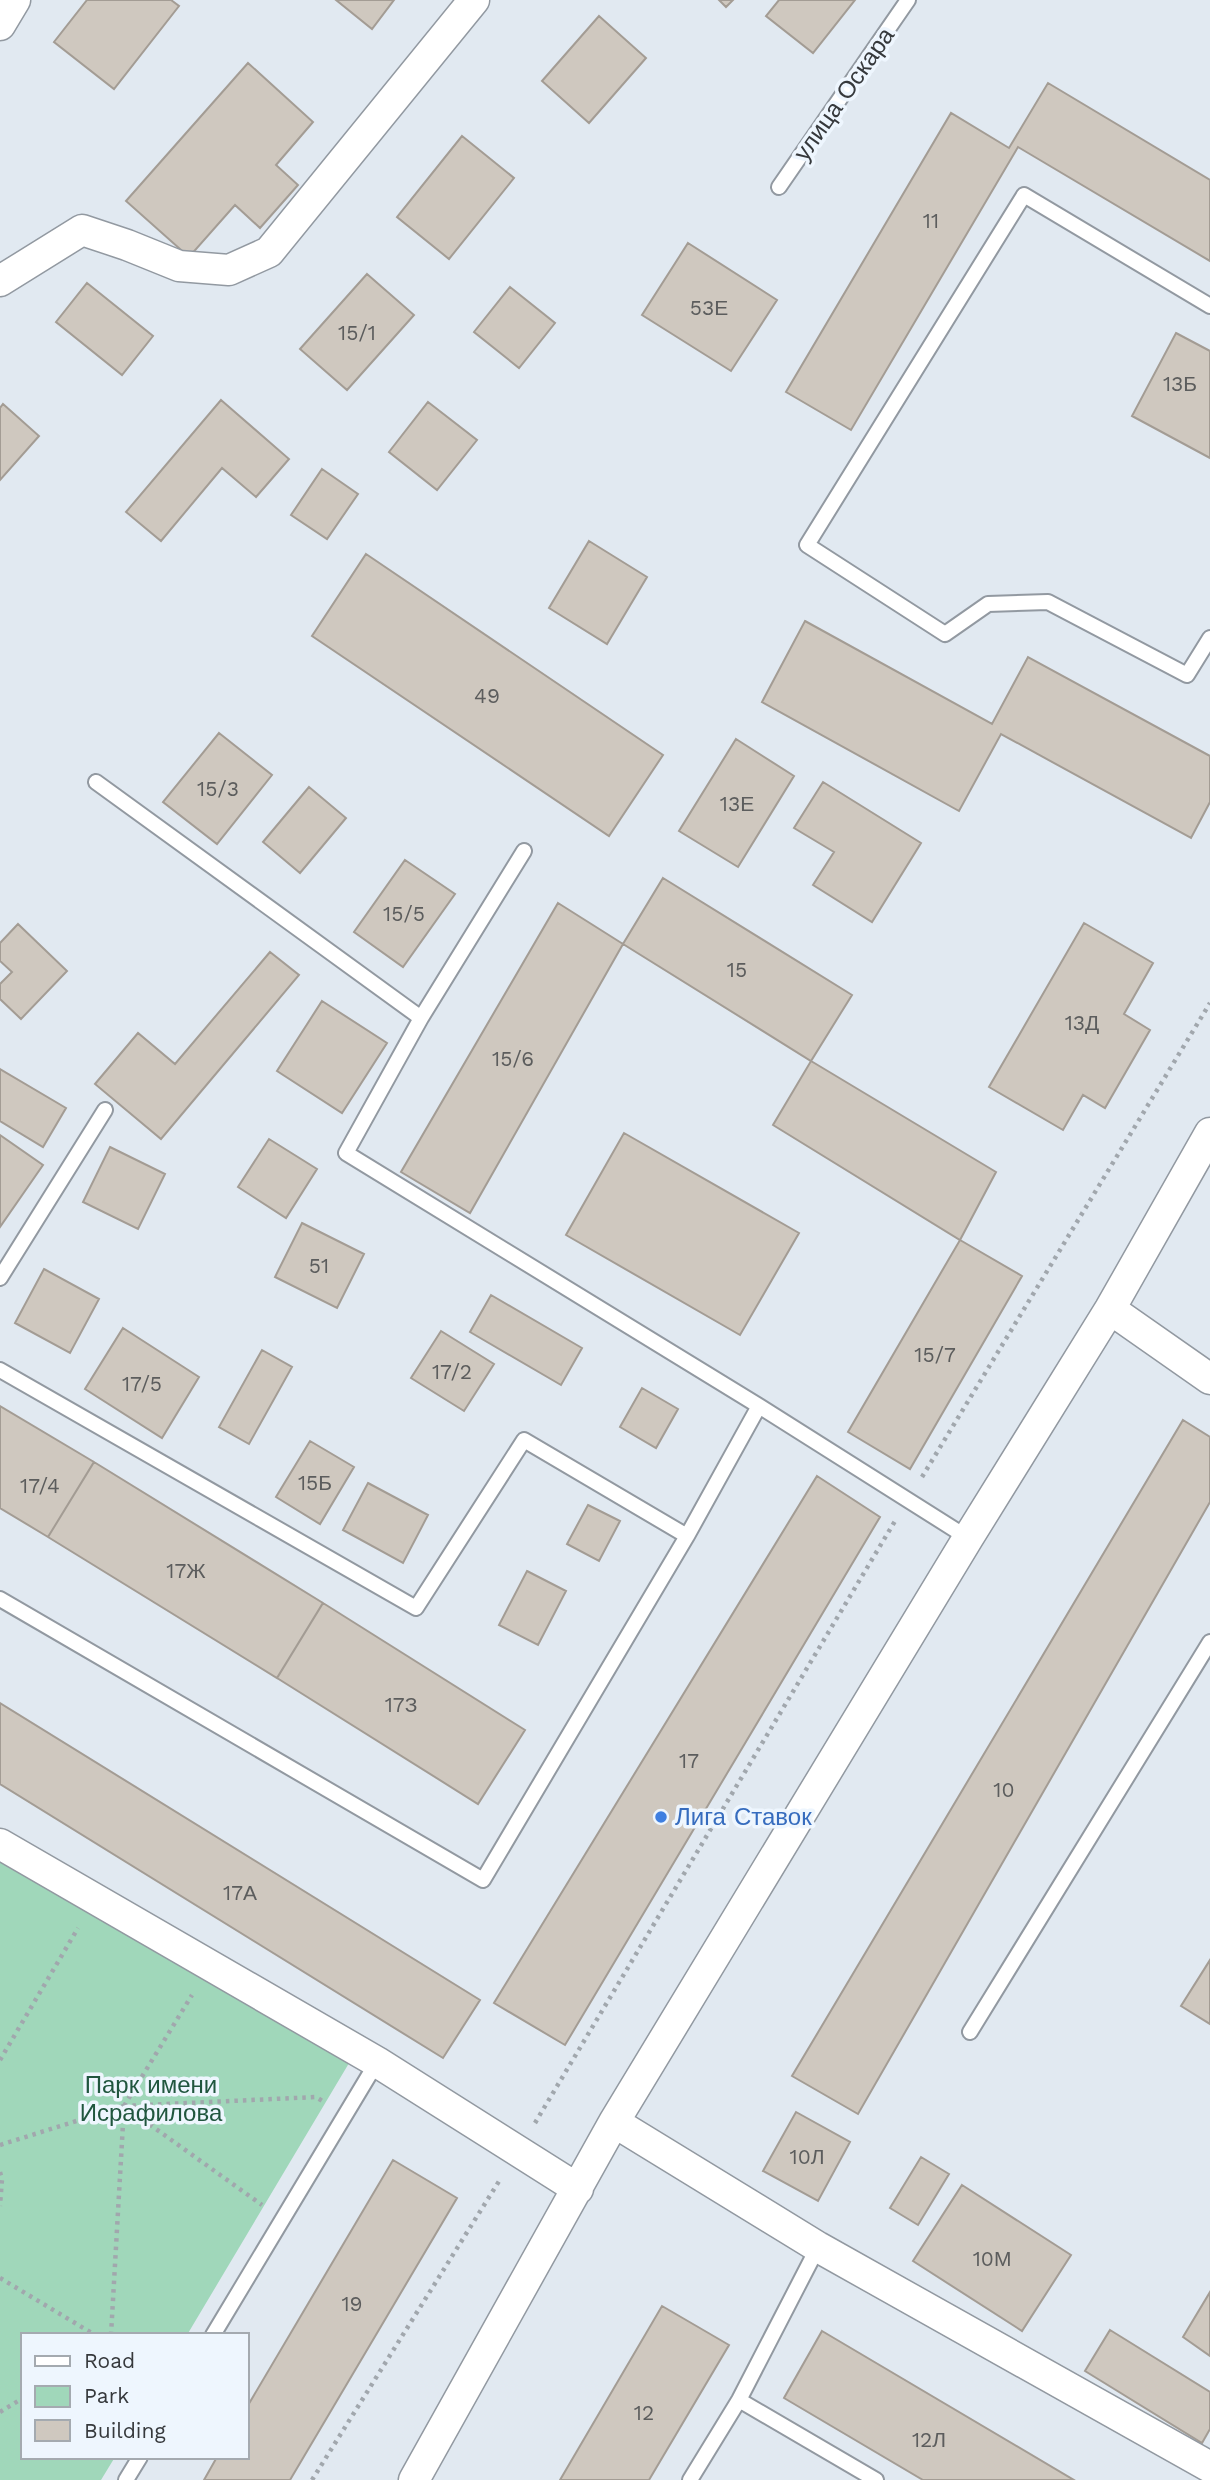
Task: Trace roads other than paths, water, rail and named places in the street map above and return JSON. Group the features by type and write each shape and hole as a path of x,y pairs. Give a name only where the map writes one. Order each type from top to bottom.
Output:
{"street":[{"path":"0,25 15,0"},
{"path":"0,281 82,230 179,266 229,270 270,252 474,0"},
{"path":"414,2480 614,2122 1110,1309 1210,1133"},
{"path":"1110,1309 1210,1378"},
{"path":"0,1844 377,2062 578,2189"},
{"path":"614,2122 818,2247 1210,2467"}],"lane":[{"name":"улица Оскара","path":"779,187 908,0"},
{"path":"1210,306 1024,195 807,545 945,634 988,604 1048,601 1187,675 1210,638"},
{"path":"96,782 421,1018"},
{"path":"524,850 421,1018 346,1153 759,1406 968,1538"},
{"path":"0,1278 105,1111"},
{"path":"0,1370 416,1608 524,1440 687,1535"},
{"path":"0,1599 483,1880 687,1535 759,1406"},
{"path":"970,2032 1210,1642"},
{"path":"215,2333 377,2062"},
{"path":"690,2480 739,2400 818,2247"},
{"path":"739,2400 876,2480"},
{"path":"126,2480 139,2459"}],"place":[{"name":"Лига Ставок","path":"661,1817"}],"park label":[{"name":"Парк имени Исрафилова","path":"151,2099"}]}
